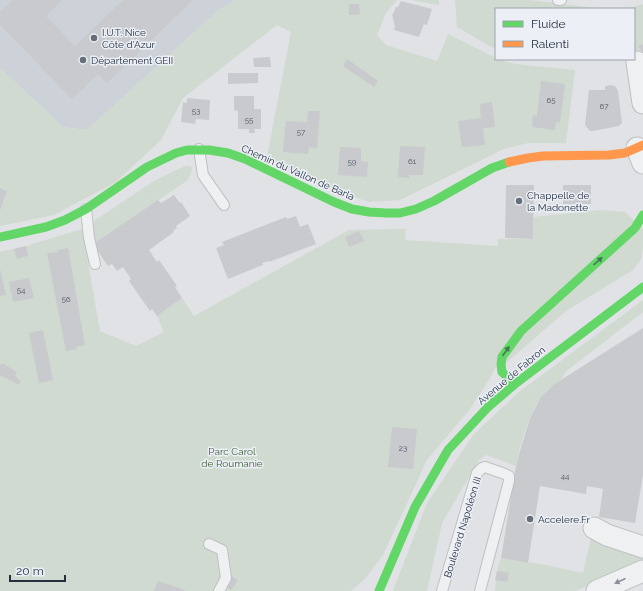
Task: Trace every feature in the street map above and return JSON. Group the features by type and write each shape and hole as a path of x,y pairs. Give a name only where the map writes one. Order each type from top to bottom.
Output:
{"street":[{"path":"637,62 643,103"},
{"name":"Chemin du Vallon de Barla","path":"0,237 46,227 65,220 86,209 147,167 176,153 187,150 209,150 228,153 245,159 334,202 352,209 386,213 400,213 416,209 434,201 492,168 510,162 543,156 609,155 641,152"},
{"path":"515,384 502,372 501,365 502,357 521,331 635,228 643,215"},
{"name":"Avenue de Fabron","path":"379,591 415,507 448,450 488,407 515,384 643,287"},
{"path":"594,528 643,547"},
{"path":"597,591 643,571"}],"lane":[{"path":"199,150 202,175 224,205"},
{"path":"86,209 89,238 95,264"},
{"name":"Boulevard Napoléon III","path":"442,591 477,473 485,467 509,476 509,481 480,591"},
{"path":"210,544 222,550 226,578 219,591"}],"shaded area":[{"name":"I.U.T. Nice Côte d'Azur","path":"0,0 236,0 220,9 87,130 63,127 0,68"}],"green space":[{"path":"236,0 397,0 386,13 377,35 386,45 437,61 448,34 495,58 495,60 515,64 575,70 566,143 528,143 504,149 400,200 369,202 329,188 267,157 291,32 277,25 183,98 161,140 116,182 54,215 0,226 0,211 7,191 0,188 0,68 63,127 87,130 220,9"},
{"path":"411,0 439,0 439,5"},
{"path":"455,0 529,0 596,8 495,8 495,48 491,47 457,27"},
{"path":"643,4 643,58 642,51 635,51 635,8 630,8"},
{"path":"185,166 191,166 192,170 188,180 93,244 94,221 154,181"},
{"name":"Parc Carol de Roumanie","path":"600,210 625,212 643,229 641,259 633,270 566,311 506,363 497,364 490,378 470,409 427,460 383,555 364,580 351,591 0,591 0,252 26,246 82,229 100,331 136,346 164,332 157,316 182,298 194,316 349,230 406,229 405,240 498,246 498,239 533,239 534,217"},
{"path":"643,300 643,312 565,372 563,378 554,384 538,401 524,433 516,466 486,455 479,460 442,523 427,591 393,591 427,503 474,434 519,392"},
{"path":"592,534 643,554 643,562 575,591 495,591 497,571 501,558 528,563 531,562 583,573"}],"building":[{"name":"Département GEII","path":"13,0 62,0 46,16 75,46 123,0 193,0 107,83 98,74 72,99 0,25 0,12"},
{"path":"401,1 432,9 427,25 424,24 419,37 394,30 395,27 392,14"},
{"path":"349,4 359,4 360,14 349,15"},
{"path":"643,44 643,53 638,46"},
{"path":"270,57 271,67 254,67 253,58"},
{"path":"347,59 378,81 374,87 343,66"},
{"path":"228,73 258,73 258,83 228,84"},
{"path":"541,81 565,84 560,122 556,122 555,130 532,127 533,115 537,116"},
{"path":"605,86 615,86 618,91 622,123 619,126 590,131 585,125 589,90 605,90"},
{"path":"234,96 254,96 254,109 261,109 261,129 254,129 255,133 249,133 249,129 238,129 238,111 234,110"},
{"path":"187,98 210,100 209,120 196,119 195,124 181,122 183,102 187,103"},
{"path":"492,102 495,127 483,128 485,145 462,147 458,121 481,118 480,104"},
{"path":"308,111 320,111 317,148 309,147 308,154 283,152 286,121 307,122"},
{"path":"400,146 425,147 423,175 409,175 409,178 398,177"},
{"path":"340,147 361,148 361,161 368,162 367,177 338,175"},
{"name":"Chappelle de la Madonette","path":"506,185 534,185 533,239 505,238"},
{"path":"563,185 591,185 591,204 563,204"},
{"path":"0,188 7,191 0,211"},
{"path":"174,195 180,203 181,202 190,216 176,226 177,228 173,231 174,232 149,250 157,262 159,260 177,286 175,287 182,298 157,316 152,309 150,311 129,281 131,279 123,267 117,271 112,264 108,266 93,244 158,200 161,203"},
{"path":"296,216 300,227 308,224 316,244 269,262 262,263 263,265 228,279 216,248 224,245 222,242 286,217 287,219"},
{"path":"359,231 364,241 349,247 345,237"},
{"path":"26,246 28,256 17,259 14,249"},
{"path":"68,248 85,345 76,347 77,349 66,351 47,253 58,252 58,250"},
{"path":"0,269 6,295 0,296"},
{"path":"29,278 34,298 13,302 9,282"},
{"path":"643,328 643,475 635,523 599,517 603,489 587,486 586,494 540,486 528,563 501,558 516,466 530,418 541,397 553,385"},
{"path":"43,330 53,380 39,383 29,333"},
{"path":"2,363 17,372 15,376 21,381 19,385 0,375 0,366"},
{"path":"392,427 417,429 413,469 388,467"},
{"path":"497,571 509,573 507,582 495,580"},
{"path":"232,576 238,581 231,590 225,586"},
{"path":"158,581 185,590 154,591"}],"traffic: fast":[{"path":"0,237 46,227 65,220 86,209 147,167 176,153 187,150 209,150 228,153 245,159 334,202 352,209 386,213 400,213 416,209 434,201 492,168 509,162"},
{"path":"515,384 502,372 501,365 502,357 521,331 635,228 643,215"},
{"path":"379,591 415,507 448,450 488,407 515,384 643,287"}],"traffic: slow":[{"path":"509,162 543,156 609,155 625,153 643,145"}],"place":[{"name":"I.U.T. Nice Côte d'Azur","path":"94,38"},
{"name":"Département GEII","path":"83,60"},
{"name":"Chappelle de la Madonette","path":"519,201"},
{"name":"Accelere.Fr","path":"530,519"}]}
